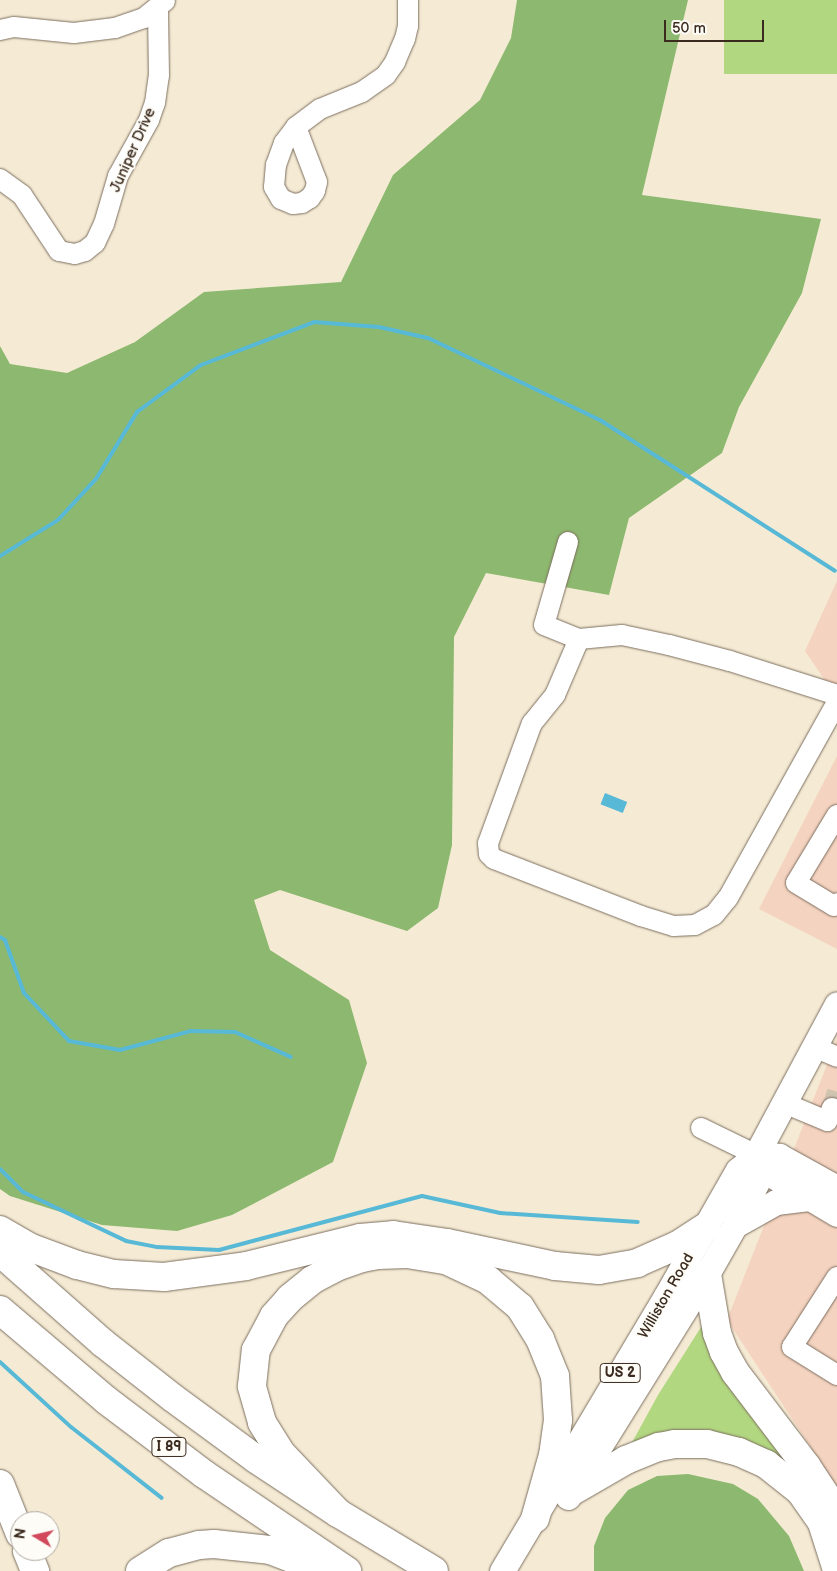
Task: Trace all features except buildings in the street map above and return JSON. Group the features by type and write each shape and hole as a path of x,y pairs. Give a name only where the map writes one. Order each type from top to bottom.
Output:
{"highway":[{"path":"0,1230 29,1247 77,1266 114,1274 164,1277 246,1266 360,1238 393,1235 428,1239 556,1266 599,1270 637,1263 678,1245 706,1227"},
{"name":"I 89","path":"0,1252 103,1343 172,1398 256,1459 338,1513 434,1571"},
{"path":"338,1513 288,1463 267,1433 254,1398 252,1374 256,1350 274,1316 290,1298 312,1280 336,1267 362,1258 378,1255 407,1254 446,1260 488,1280 520,1307 540,1338 555,1376 558,1420 553,1456 535,1519"},
{"path":"707,1274 716,1333 724,1352 735,1372 806,1467 837,1513"},
{"name":"I 89","path":"0,1310 106,1400 204,1474 347,1571"},
{"path":"571,1492 626,1460 659,1447 675,1444 707,1444 739,1452 766,1464 800,1491 822,1523 837,1570"},
{"path":"0,1484 11,1511"},
{"path":"140,1571 170,1553 199,1545 214,1544 270,1550 325,1571"}],"main road":[{"name":"Williston Road","path":"517,1564 535,1519 738,1170 756,1155 837,1004"},
{"name":"Williston Road","path":"517,1564 571,1492 707,1274 758,1180 756,1155"},
{"path":"756,1155 779,1156 835,1183"},
{"path":"756,1155 770,1174 837,1214"},
{"path":"735,1225 776,1202 810,1198"}],"street":[{"path":"296,127 320,109 362,92 386,75 396,62 405,39 409,14 408,0"},
{"name":"Juniper Drive","path":"0,30 14,27 62,32 101,30 130,25 162,5"},
{"name":"Juniper Drive","path":"0,179 22,195 60,250 75,254 85,251 95,243 104,224 118,176 149,120 155,103 159,76 162,5"},
{"path":"568,542 544,625 579,639 622,636 669,645 730,661 837,695"},
{"path":"579,639 555,695 532,723 488,843 489,854 494,860 642,916 674,926 695,926 714,915 728,898 837,702"},
{"path":"837,816 796,883 834,906 837,904"},
{"path":"814,1047 837,1057"},
{"path":"784,1103 832,1119"},
{"path":"701,1128 756,1155"},
{"path":"837,1277 792,1347 837,1375"}],"shaded area":[{"path":"837,581 837,698 805,651"},
{"path":"837,756 837,949 759,909"},
{"path":"837,1039 837,1487 727,1320"}],"green space":[{"path":"517,0 688,0 642,195 821,219 802,293 739,407 722,453 629,518 609,595 486,573 454,637 452,845 438,908 407,931 280,890 254,900 270,950 349,1000 367,1063 333,1162 232,1215 177,1231 102,1225 10,1196 0,1189 0,346 10,364 67,373 135,342 204,292 341,282 393,175 480,100 511,38"},
{"path":"724,0 837,0 837,74 724,74"},
{"path":"703,1324 814,1492 784,1467 629,1448 658,1395"},
{"path":"688,1474 733,1484 758,1499 789,1536 804,1571 594,1571 594,1546 605,1518 628,1490 657,1476"}],"water":[{"path":"605,793 627,802 623,813 601,804"}],"waterway":[{"path":"0,556 58,520 96,479 137,412 201,365 314,322 379,327 428,338 600,420 835,571"},
{"path":"0,937 5,940 24,993 69,1041 120,1050 191,1031 235,1032 291,1057"},
{"path":"0,1169 23,1192 126,1241 157,1247 219,1250 422,1196 500,1213 638,1222"},
{"path":"0,1362 71,1427 162,1498"}],"tunnel":[{"path":"832,1108 837,1092"}]}
